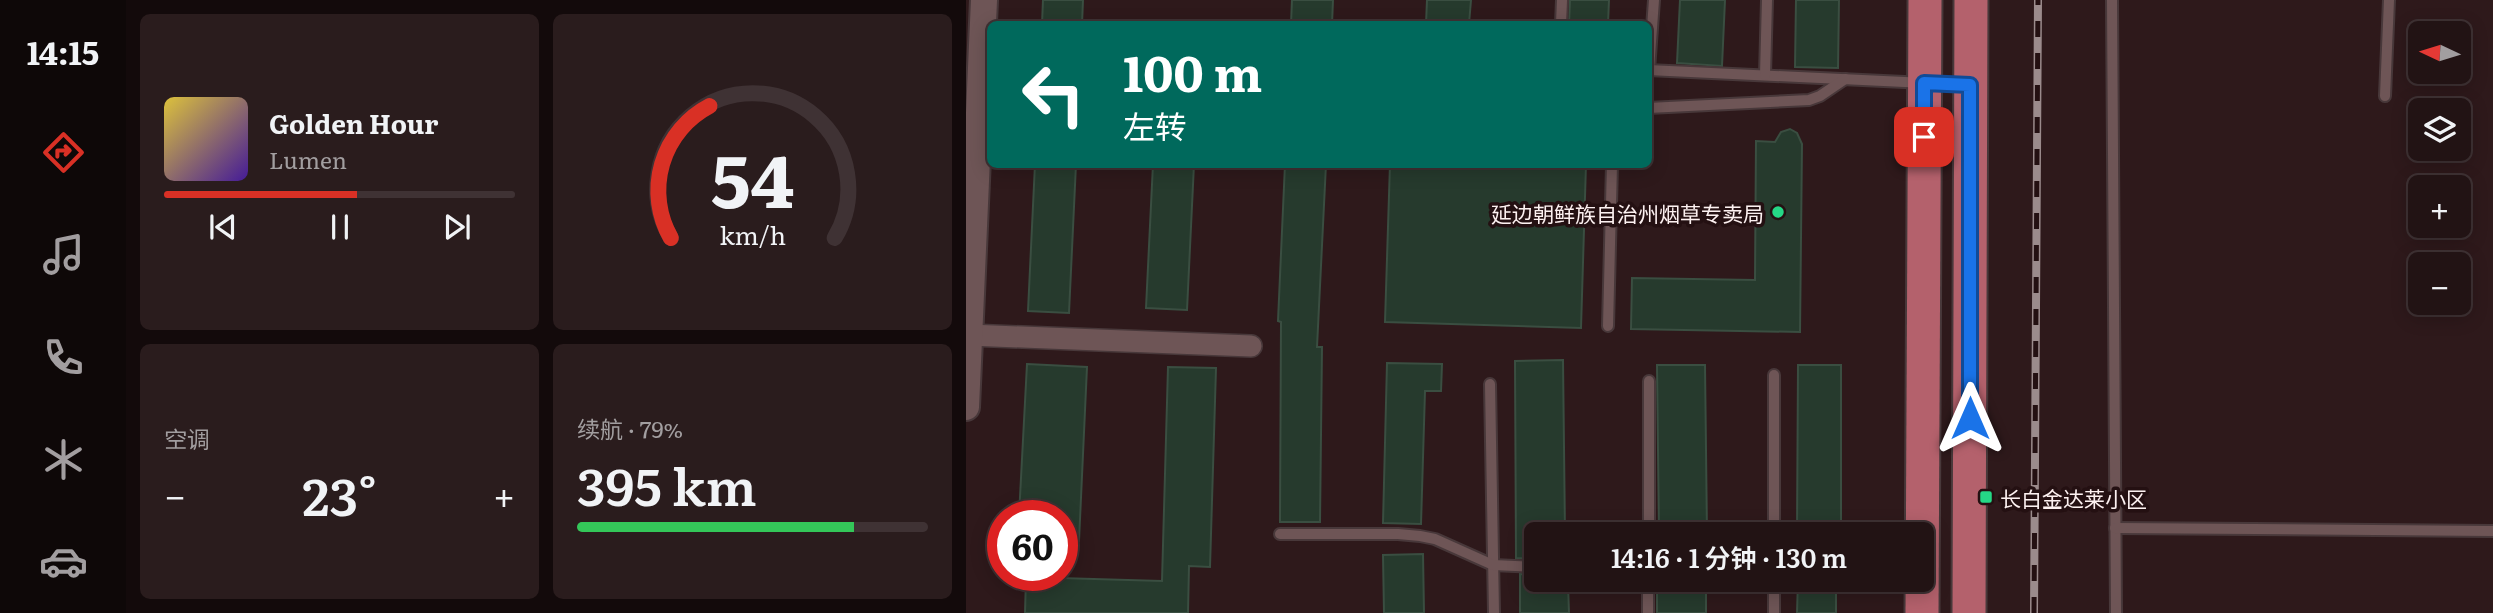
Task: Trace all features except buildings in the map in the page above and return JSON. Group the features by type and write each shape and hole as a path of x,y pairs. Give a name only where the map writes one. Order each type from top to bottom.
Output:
{"main road":[{"path":"1922,522 1925,0"},
{"path":"1969,613 1971,0"},
{"path":"1922,592 1922,613"}],"street":[{"path":"966,407 984,0"},
{"path":"969,335 1251,346"}],"lane":[{"path":"1561,21 1562,0"},
{"path":"1652,28 1654,0"},
{"path":"1765,75 1767,0"},
{"path":"2112,0 2116,613"},
{"path":"2385,96 2389,0"},
{"path":"1652,70 1970,85"},
{"path":"1652,108 1809,100 1845,79"},
{"path":"1608,326 1612,168"},
{"path":"1774,375 1774,522"},
{"path":"1649,381 1649,522"},
{"path":"1490,384 1494,613"},
{"path":"2115,528 2493,531"},
{"path":"1280,534 1420,536 1435,539 1493,565 1524,566"},
{"path":"1648,592 1648,613"},
{"path":"1774,592 1774,613"}],"railway":[{"path":"2034,613 2038,0"}],"place":[{"name":"延边朝鲜族自治州烟草专卖局","path":"1778,212"},
{"name":"长白金达莱小区","path":"1986,497"}],"route":[{"path":"1924,137 1924,83 1970,85 1970,418"}]}
